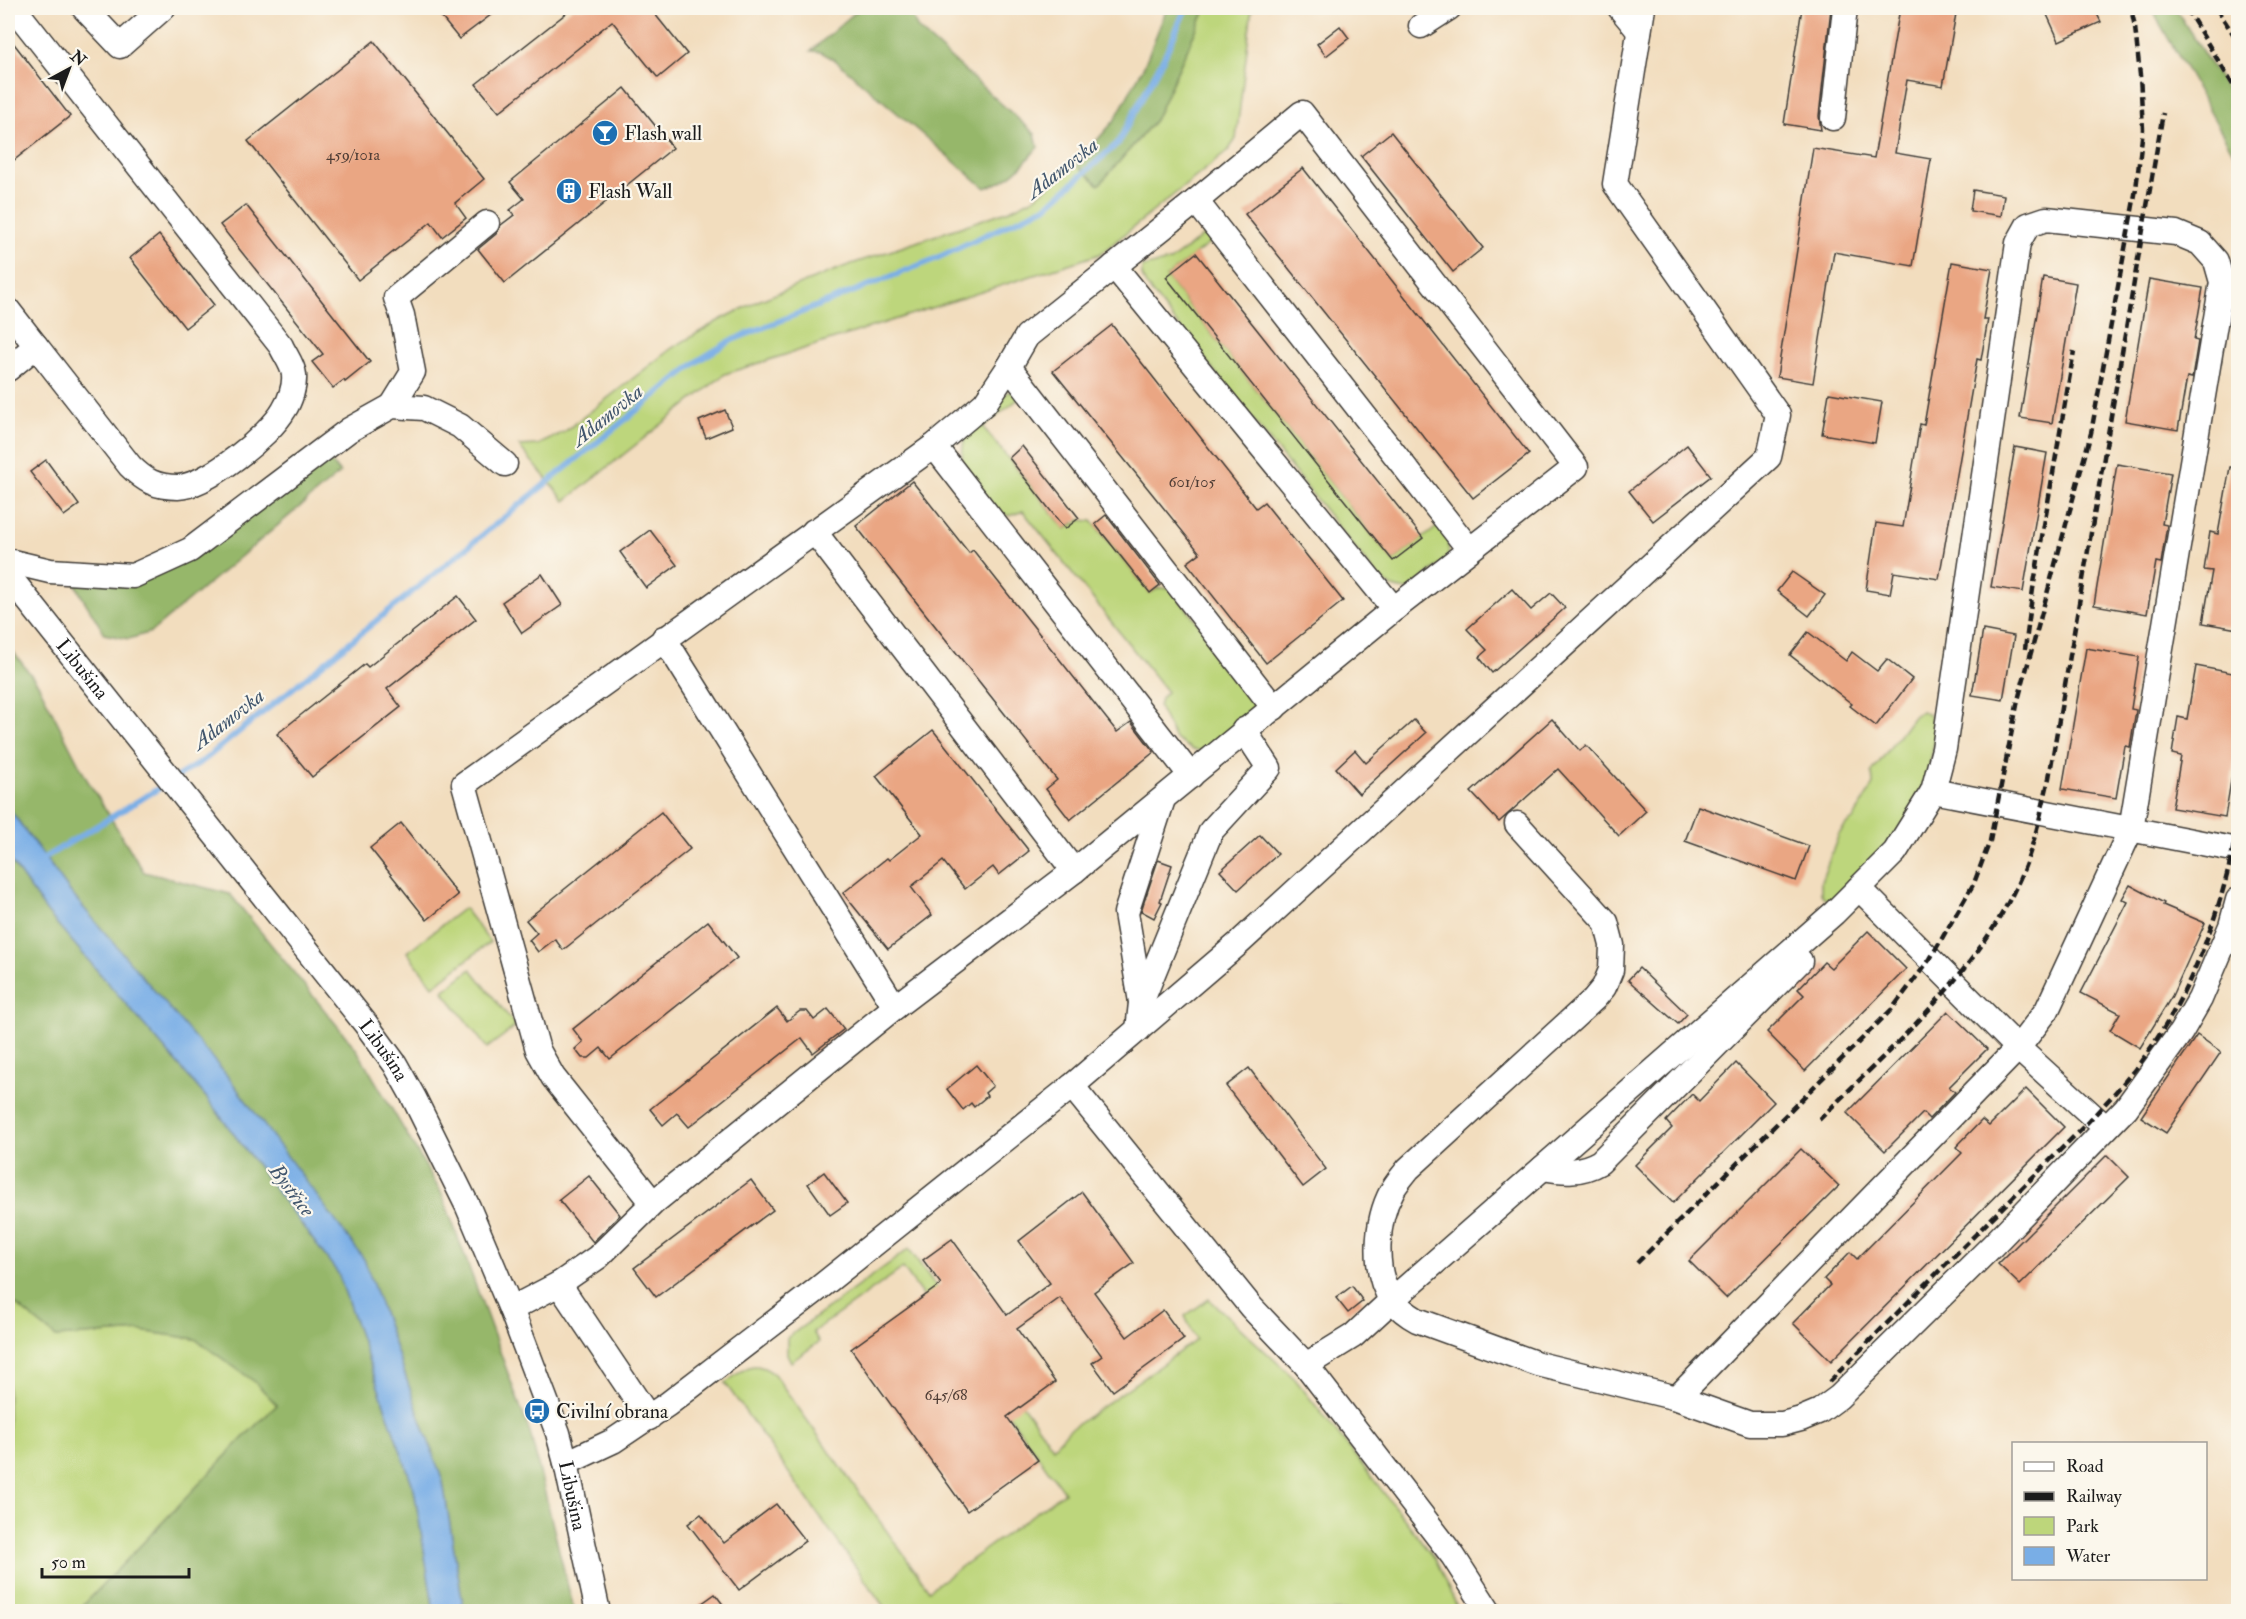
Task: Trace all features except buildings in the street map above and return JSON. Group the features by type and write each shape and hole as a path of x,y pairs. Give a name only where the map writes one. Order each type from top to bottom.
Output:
{"street":[{"path":"8,310 130,466 143,479 161,486 180,487 198,483 219,471 273,426 284,410 292,390 294,375 280,346 14,8"},
{"path":"84,8 120,46 163,8"},
{"path":"1421,26 1449,8"},
{"path":"1620,8 1639,32"},
{"path":"566,1463 613,1441 649,1418 814,1293 1072,1086 1239,943 1769,457 1778,416 1615,184 1643,8"},
{"path":"1833,118 1845,8"},
{"path":"511,1309 559,1284 598,1257 653,1203 895,1007 1074,871 1394,609 1576,468 1302,113 1027,336 985,403 934,446 464,784 538,1050 553,1077 653,1203"},
{"path":"1196,201 1469,549"},
{"path":"1306,1365 1353,1336 1834,913 1895,852 1933,791 1944,749 2018,243 2028,225 2046,219 2176,233 2200,243 2216,261 2222,282 2131,829 2047,1010 2018,1048 1677,1398"},
{"path":"8,561 50,571 133,576 190,550 349,430 392,406 413,372 402,315 396,298 487,224"},
{"path":"1114,266 1394,609"},
{"path":"8,369 36,346"},
{"path":"1009,367 1274,708"},
{"path":"392,406 424,408 460,426 505,464"},
{"path":"934,446 1191,776"},
{"path":"814,531 1074,871"},
{"name":"Libušina","path":"8,575 366,1023 395,1064 468,1207 511,1309 558,1433 598,1611"},
{"path":"664,638 895,1007"},
{"path":"1138,1030 1141,1004 1211,831 1269,768 1244,730"},
{"path":"1933,791 2238,850"},
{"path":"1141,1004 1126,913 1163,799"},
{"path":"1517,824 1606,922 1612,945 1611,970 1604,987 1594,999 1408,1169 1392,1192 1383,1212 1379,1231 1379,1255 1386,1287 1392,1300 1417,1320 1538,1364 1677,1398 1750,1424 1782,1424 1820,1411 1839,1397 2126,1108 2186,1024 2215,967 2231,926 2238,900"},
{"path":"1859,888 2018,1048 2106,1128"},
{"path":"1543,1168 1558,1171 1583,1170 1610,1154 1812,949 1834,913"},
{"path":"1072,1086 1251,1307 1306,1365 1453,1556 1489,1611"},
{"path":"559,1284 649,1418"}],"green space":[{"path":"860,8 908,8 918,29 1035,134 1038,147 1008,177 985,188 835,60 821,52 811,51"},
{"path":"1167,8 1206,8 1155,120 1099,185 1076,164 1114,121 1144,66"},
{"path":"1206,8 1252,8 1236,139 1228,151 1100,254 725,374 565,501 519,446 538,445 564,432 672,348 758,301 846,266 1010,210 1034,198 1076,164 1099,185 1155,120"},
{"path":"2151,8 2175,8 2230,95 2238,113 2238,161"},
{"path":"1208,232 1215,239 1166,277 1393,561 1441,524 1449,544 1448,558 1408,590 1391,586 1377,576 1146,285 1142,267 1170,261"},
{"path":"1008,392 1016,393 1021,397 983,427 1065,529 1080,520 1092,521 1150,593 1159,588 1170,588 1253,692 1254,704 1251,716 1206,751 1193,750 1175,739 1159,707 1161,698 1167,692 1023,511 1010,516 1000,513 967,475 962,461 963,445 968,430"},
{"path":"329,459 340,473 151,632 129,639 104,634 78,589 72,573 133,576"},
{"path":"8,645 38,684 86,778 144,872 230,894 357,1050 442,1194 531,1436 574,1611 464,1611 443,1482 364,1259 71,893 8,807"},
{"path":"1921,711 1931,718 1934,732 1933,751 1920,793 1903,830 1893,845 1833,900 1825,899 1821,894 1821,882 1839,834 1853,820 1873,784 1872,772 1912,718"},
{"path":"8,857 47,912 206,1097 338,1273 414,1489 434,1611 78,1611 277,1405 255,1382 195,1339 141,1331 56,1337 8,1298"},
{"path":"464,908 490,942 433,986 407,952"},
{"path":"471,969 516,1026 487,1048 443,991"},
{"path":"909,1249 1053,1447 1068,1431 1196,1340 1185,1316 1209,1299 1295,1379 1434,1557 1459,1611 887,1611 725,1383 748,1367 760,1366 774,1374 929,1590 1064,1492 903,1268 813,1332 819,1342 791,1362 787,1354 787,1338"},
{"path":"8,1298 56,1337 141,1331 195,1339 255,1382 277,1405 78,1611 8,1611"}],"water":[{"name":"Bystřice","path":"8,807 71,893 229,1078 364,1259 443,1482 464,1611 434,1611 414,1489 338,1273 206,1097 47,912 8,857"}],"waterway":[{"name":"Adamovka","path":"175,778 204,760 699,360 732,340 935,259 1047,206 1118,143 1165,55 1186,8"},
{"name":"Adamovka","path":"39,861 166,784"}],"railway":[{"path":"1637,1263 1892,1009 1930,959 1974,883 1990,841 2018,700 2091,433 2136,189 2143,129 2140,75 2131,8"},
{"path":"2186,8 2238,93"},
{"path":"2216,8 2238,41"},
{"path":"1819,1120 1909,1031 1965,967 1990,933 2011,896 2028,858 2049,778 2163,113"},
{"path":"2025,649 2033,589 2074,351"},
{"path":"1829,1382 2074,1136 2139,1064 2158,1038 2174,1010 2203,950 2224,886 2238,823"}],"place":[{"name":"Flash wall","path":"605,133"},
{"name":"Flash Wall","path":"569,191"},
{"name":"Civilní obrana","path":"537,1411"}]}
